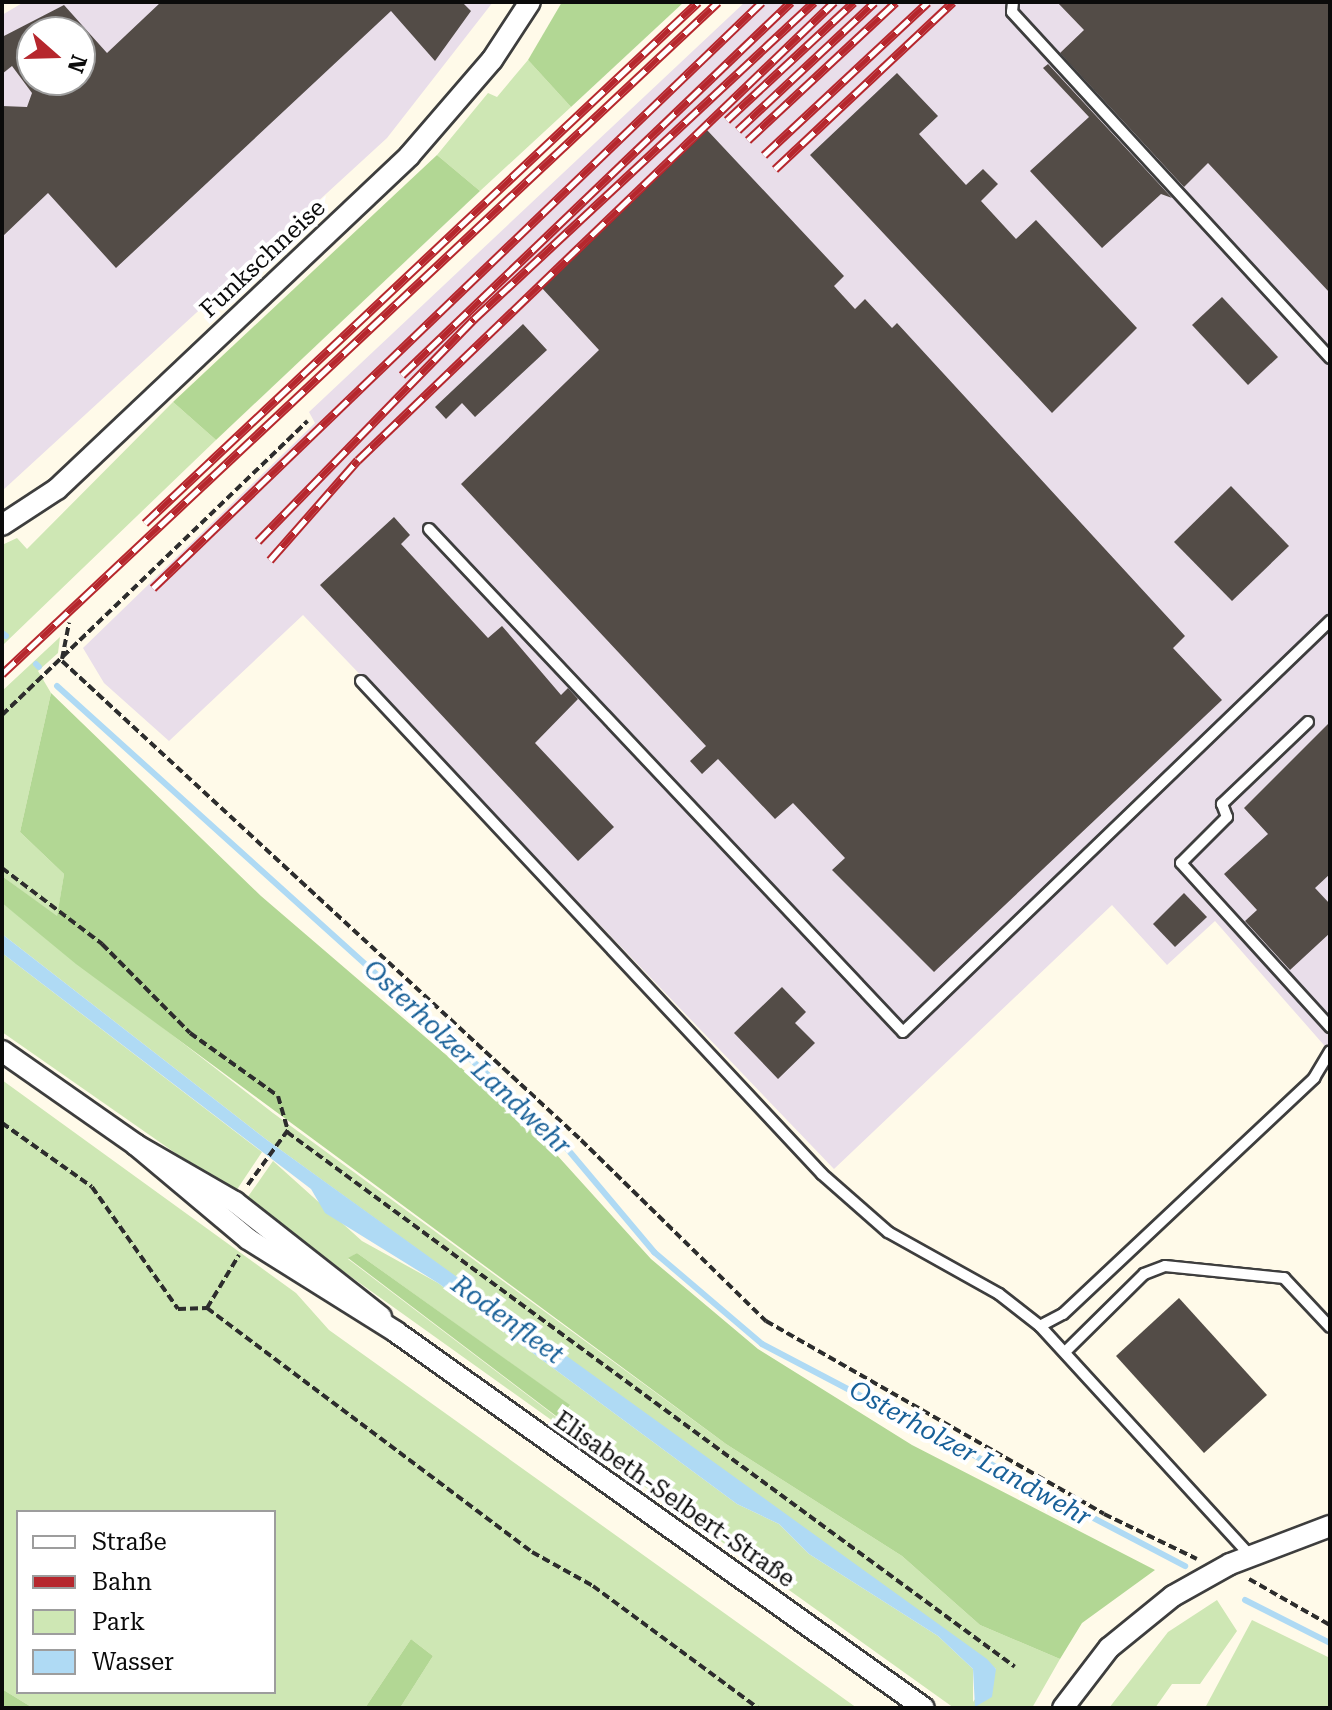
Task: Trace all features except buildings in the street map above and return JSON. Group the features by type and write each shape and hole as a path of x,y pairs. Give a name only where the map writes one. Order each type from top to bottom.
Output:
{"street":[{"name":"Funkschneise","path":"2,525 57,489 409,156 492,60 530,2"},
{"name":"Elisabeth-Selbert-Straße","path":"2,1051 136,1145 248,1239 396,1332 924,1708"},
{"name":"Elisabeth-Selbert-Straße","path":"136,1145 235,1202 353,1289 396,1332"},
{"path":"1063,1708 1140,1619 1230,1564 1330,1526"}],"lane":[{"path":"1013,2 1012,12 1330,358"},
{"path":"429,529 903,1032 1330,621"},
{"path":"361,681 822,1174 888,1232 999,1294 1040,1326 1252,1556"},
{"path":"1308,722 1222,804 1227,817 1181,863 1330,1027"},
{"path":"1040,1326 1063,1314 1314,1078 1330,1051"},
{"path":"1065,1352 1144,1274 1165,1266 1284,1278 1330,1327"}],"path":[{"path":"2,715 62,661 308,421"},
{"path":"62,661 69,623"},
{"path":"62,661 581,1140 766,1321 1104,1514 1197,1559 1230,1564 1330,1625"},
{"path":"2,868 102,944 190,1033 278,1096 287,1132 1015,1667"},
{"path":"2,1123 92,1187 178,1309 207,1308 532,1552 593,1586 758,1708"},
{"path":"267,1161 287,1132"},
{"path":"207,1308 248,1239"}],"shaded area":[{"path":"24,2 493,2 387,138 2,491 2,15"},
{"path":"745,2 1330,2 1330,1052 1215,921 1167,965 1112,905 834,1169 303,615 169,741 104,683 83,648 315,423 309,412"}],"green space":[{"path":"562,2 684,2 571,107 528,60"},
{"path":"528,60 571,107 480,191 437,155 488,93 497,97"},
{"path":"437,155 480,191 216,440 173,402"},
{"path":"173,402 216,440 4,644 2,545 17,538 27,549"},
{"path":"60,637 58,653 38,671 51,693 20,832 64,874 57,917 2,876 2,691"},
{"path":"51,693 261,896 537,1133 651,1259 758,1349 912,1445 1155,1570 1082,1623 1060,1659 980,1625 902,1556 726,1444 76,964 2,903 2,876 57,916 64,874 20,832"},
{"path":"2,903 273,1113 726,1444 902,1556 980,1625 1060,1659 1032,1708 954,1708 245,1201 273,1161 362,1241 438,1283 737,1504 779,1524 809,1554 938,1636 973,1669 973,1702 996,1669 267,1140 2,934","holes":["357,1253 570,1406 559,1419 348,1259"]},
{"path":"2,953 262,1152 234,1194 2,1032"},
{"path":"2,1080 296,1293 329,1330 857,1708 400,1708 433,1656 411,1639 365,1708 33,1708 2,1689"},
{"path":"357,1253 570,1405 560,1419 348,1258"},
{"path":"1217,1600 1237,1631 1200,1684 1172,1684 1155,1708 1109,1708 1168,1632"},
{"path":"1252,1620 1330,1658 1330,1708 1205,1708"},
{"path":"411,1639 433,1656 400,1708 365,1708"},
{"path":"2,1689 33,1708 2,1708"}],"water":[{"name":"Rodenfleet","path":"2,934 267,1140 987,1659 996,1669 992,1697 975,1707 973,1669 938,1636 809,1554 779,1524 737,1504 438,1283 325,1213 311,1189 2,953"}],"waterway":[{"path":"2,633 6,636"},
{"path":"36,664 39,667"},
{"name":"Osterholzer Landwehr","path":"57,686 559,1139 654,1252 762,1344 1185,1566"},
{"name":"Osterholzer Landwehr","path":"1245,1600 1330,1643"}],"railway":[{"path":"145,523 698,2"},
{"path":"2,674 718,2"},
{"path":"153,588 762,2"},
{"path":"402,375 791,2"},
{"path":"258,541 474,319 814,2"},
{"path":"270,560 358,460 834,2"},
{"path":"727,120 854,2"},
{"path":"738,130 875,2"},
{"path":"748,140 896,2"},
{"path":"764,155 928,2"},
{"path":"775,169 953,2"}]}
